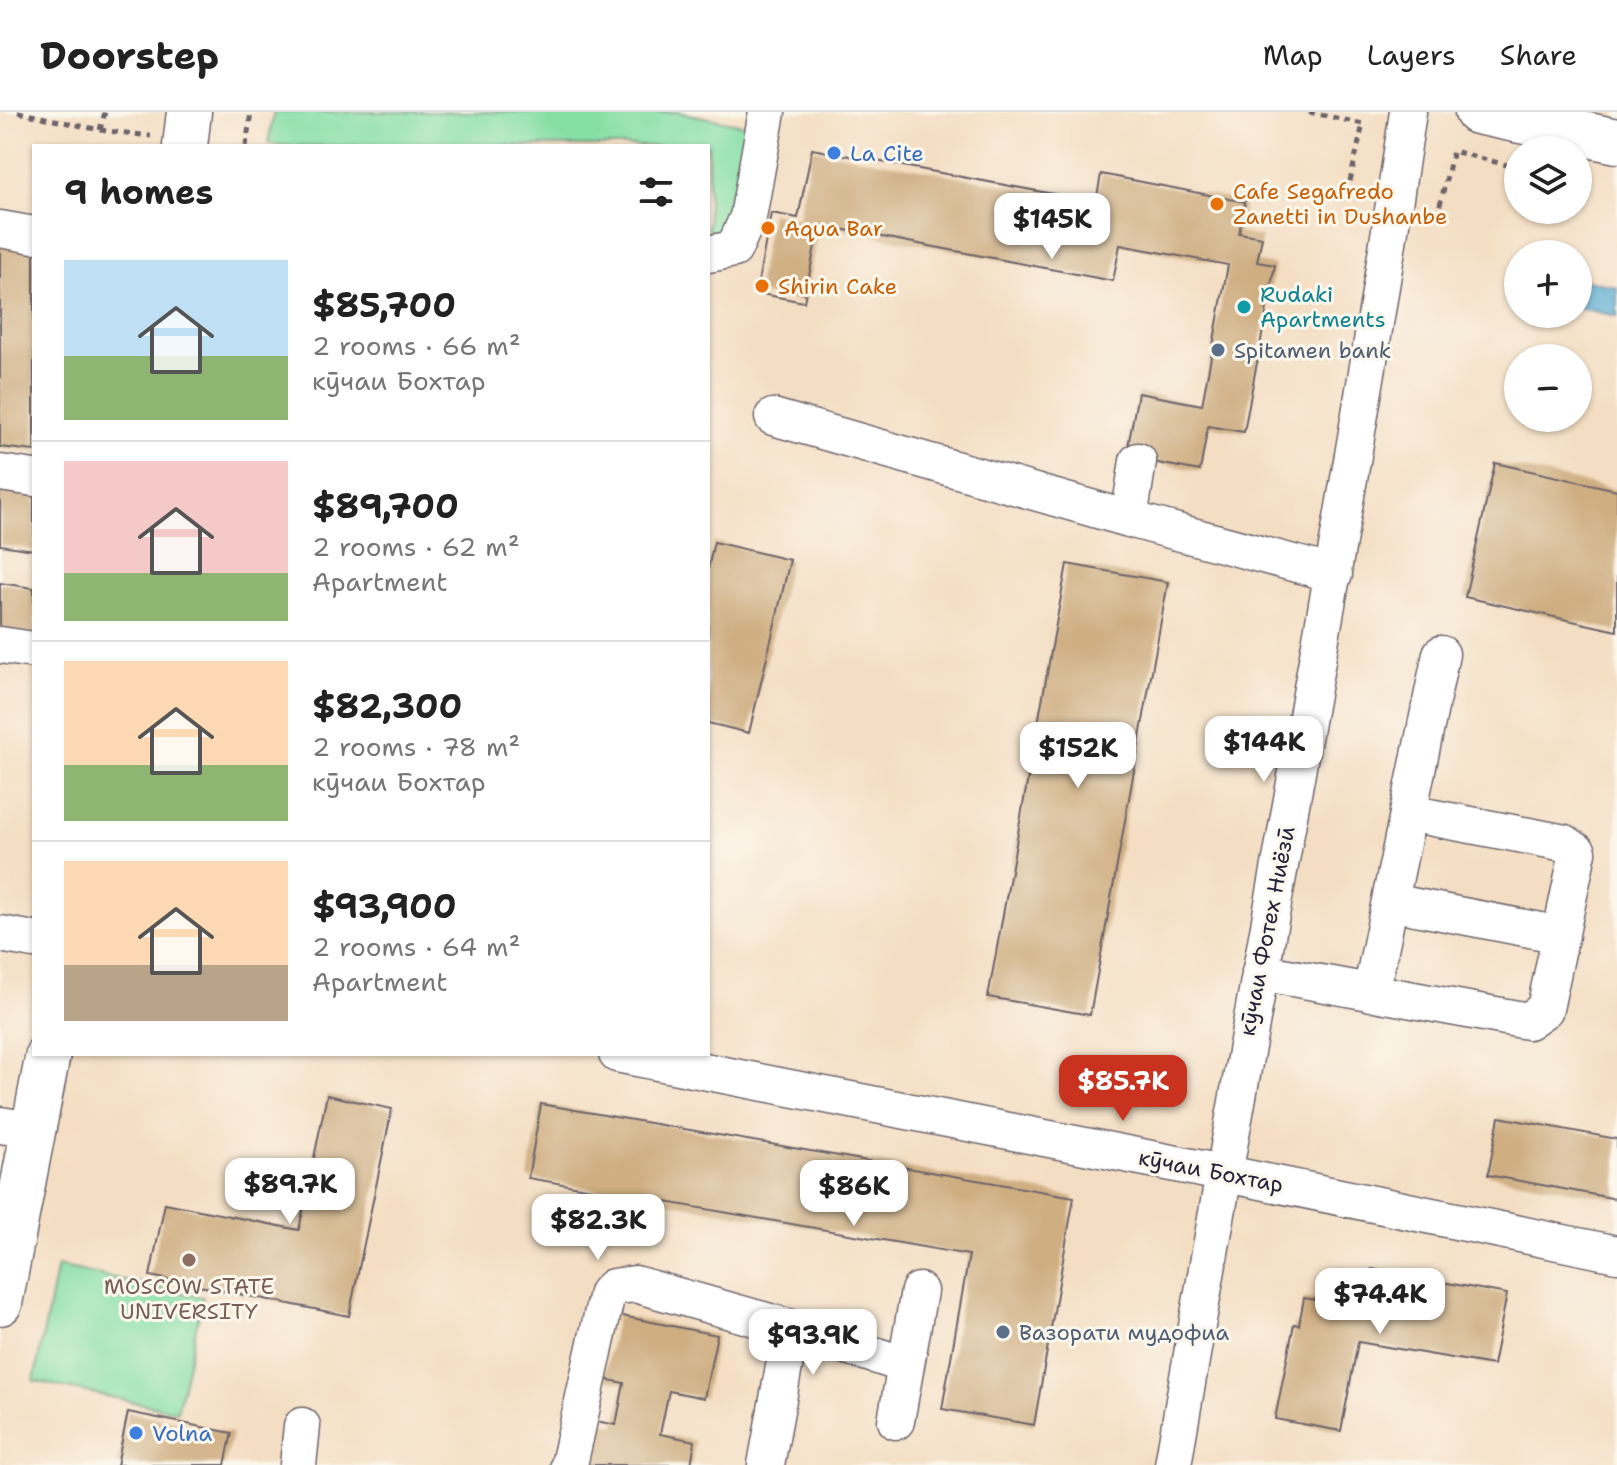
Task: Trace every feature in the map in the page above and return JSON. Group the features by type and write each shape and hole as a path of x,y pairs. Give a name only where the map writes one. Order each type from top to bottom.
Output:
{"main road":[{"path":"1477,112 1617,141"},
{"path":"0,1303 17,1128 47,1056"}],"street":[{"path":"710,254 734,249 748,217 767,112"},
{"name":"кӯчаи Фотех Ниёзӣ","path":"1173,1465 1222,1173 1334,574 1408,112"},
{"path":"0,229 32,235"},
{"path":"773,417 1334,574"},
{"path":"1129,519 1138,461"},
{"path":"0,473 32,478"},
{"path":"0,645 32,650"},
{"path":"1371,993 1441,654"},
{"path":"1260,972 1528,1021 1545,1009 1578,852 1565,843 1408,813"},
{"path":"1390,902 1561,935"},
{"path":"0,934 32,940"},
{"name":"кӯчаи Бохтар","path":"627,1056 1617,1254"},
{"path":"569,1465 607,1293 613,1287 635,1284 791,1328 905,1365"},
{"path":"896,1421 919,1291"},
{"path":"766,1465 791,1328"},
{"path":"298,1465 302,1426"}],"path":[{"path":"18,112 100,130 193,136"},
{"path":"100,130 105,112"},
{"path":"246,144 251,112"},
{"path":"1309,112 1363,124 1348,190"},
{"path":"1437,217 1453,151 1504,164"}],"green space":[{"path":"274,112 678,112 749,126 727,235 710,231 710,144 268,143"},
{"path":"57,1266 203,1297 177,1411 34,1381"}],"water":[{"path":"1592,281 1617,287 1617,316 1592,311"}],"building":[{"name":"Rudaki Apartments","path":"812,149 1096,202 1101,174 1245,202 1239,233 1262,237 1257,262 1275,265 1244,432 1208,426 1200,471 1126,457 1138,393 1202,405 1228,265 1120,245 1113,281 819,225 804,302 756,293 771,213 798,218"},
{"path":"0,246 32,249 32,451 0,447"},
{"path":"1495,463 1617,490 1617,631 1465,597"},
{"path":"0,487 32,492 32,550 0,545"},
{"path":"714,542 790,560 749,733 710,723 710,560"},
{"path":"1067,564 1168,582 1090,1015 988,997"},
{"path":"0,583 32,588 32,634 0,630"},
{"path":"327,1095 392,1109 349,1316 150,1276 165,1203 299,1230"},
{"name":"Вазорати мудофиа","path":"541,1104 1074,1197 1034,1425 942,1409 969,1255 528,1178"},
{"path":"1499,1117 1617,1139 1617,1199 1488,1175"},
{"path":"1372,1269 1507,1294 1493,1365 1358,1342 1341,1431 1275,1419 1294,1324 1299,1325 1304,1298 1316,1300 1319,1287 1332,1278 1342,1279 1352,1289 1364,1291 1367,1274 1371,1274"},
{"path":"617,1315 717,1335 704,1398 669,1391 660,1434 695,1441 691,1465 587,1465 596,1421 616,1425 624,1383 604,1379"},
{"path":"128,1412 232,1433 225,1465 117,1465"}],"place":[{"name":"La Cite","path":"834,153"},
{"name":"Cafe Segafredo Zanetti in Dushanbe","path":"1217,204"},
{"name":"Aqua Bar","path":"768,228"},
{"name":"Shirin Cake","path":"762,286"},
{"name":"Rudaki Apartments","path":"1244,307"},
{"name":"Spitamen bank","path":"1218,350"},
{"name":"MOSCOW STATE UNIVERSITY","path":"189,1260"},
{"name":"Вазорати мудофиа","path":"1003,1332"},
{"name":"Volna","path":"136,1433"}]}
